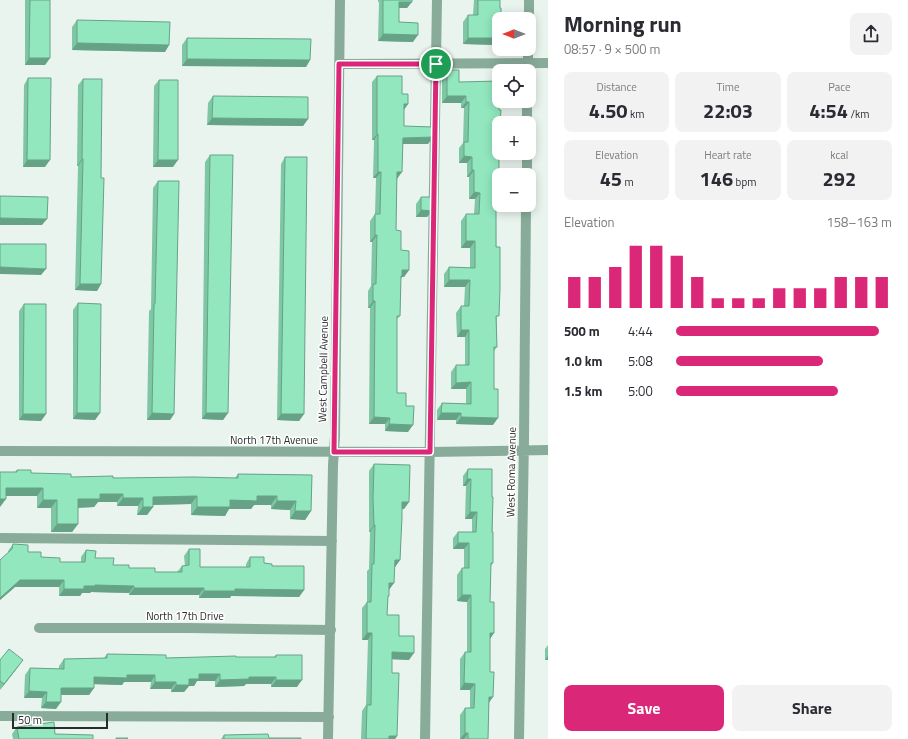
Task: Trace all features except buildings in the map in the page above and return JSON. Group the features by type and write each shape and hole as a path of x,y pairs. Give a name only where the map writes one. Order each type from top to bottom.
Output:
{"street":[{"name":"West Campbell Avenue","path":"328,739 334,452 340,0"},
{"path":"425,739 437,0"},
{"path":"529,0 529,12"},
{"path":"536,65 548,63"},
{"path":"339,64 492,66"},
{"name":"West Roma Avenue","path":"518,739 524,451 526,212"},
{"name":"North 17th Avenue","path":"0,451 430,452 548,450"},
{"path":"0,538 332,541"},
{"name":"North 17th Drive","path":"39,628 330,630"},
{"path":"0,716 329,717"}],"route":[{"path":"339,64 436,64 430,452 334,452 339,64"}]}
